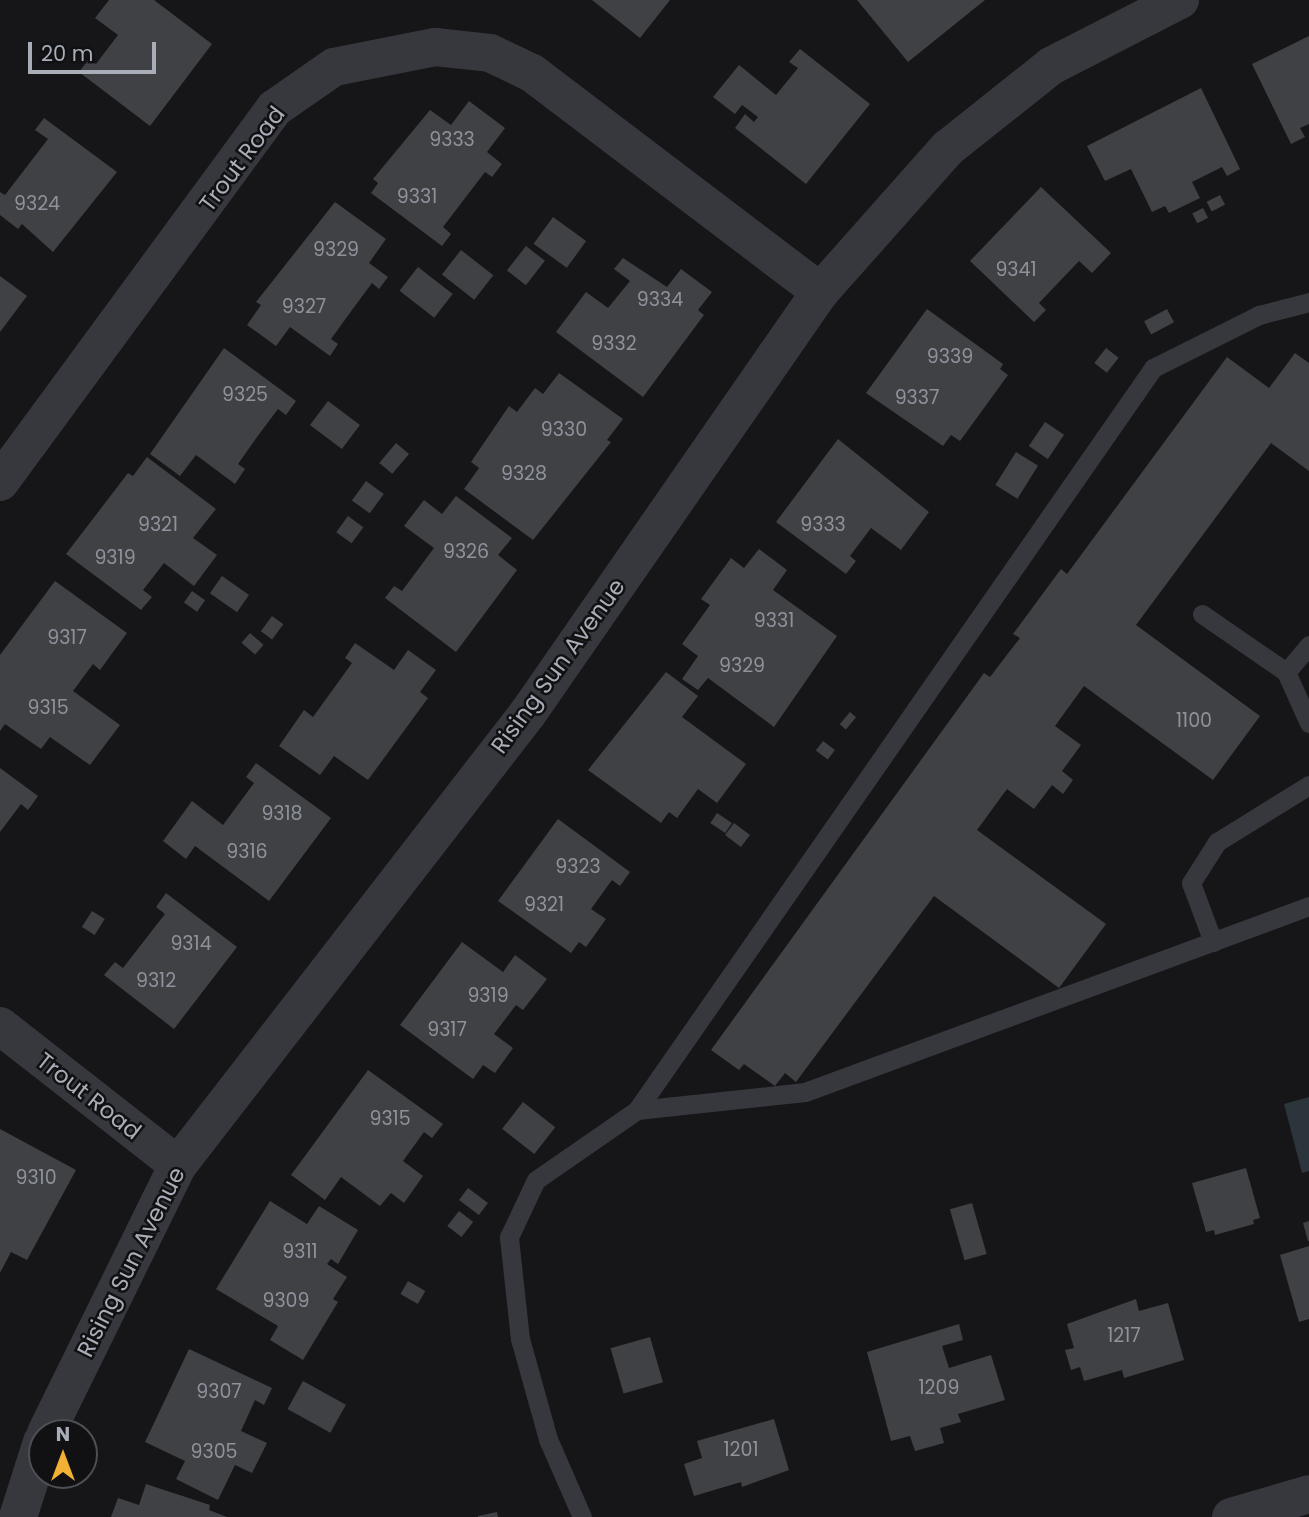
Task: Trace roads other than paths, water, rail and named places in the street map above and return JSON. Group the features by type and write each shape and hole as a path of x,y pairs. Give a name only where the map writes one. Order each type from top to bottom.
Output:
{"street":[{"name":"Rising Sun Avenue","path":"53,1419 178,1166 528,713 820,292 948,148 1051,66 1180,0"},
{"name":"Trout Road","path":"0,482 275,108 334,67 435,47 490,53 531,74 820,292"},
{"name":"Trout Road","path":"0,1026 178,1166"},
{"path":"18,1517 28,1486"},
{"path":"1231,1517 1309,1494"}],"lane":[{"path":"582,1517 548,1439 520,1339 509,1237 536,1180 637,1110 1153,368 1259,315 1309,302"},
{"path":"1202,614 1286,672 1309,723"},
{"path":"1286,672 1309,645"},
{"path":"1213,942 1191,883 1217,842 1309,785"},
{"path":"637,1110 805,1092 1309,906"}]}
